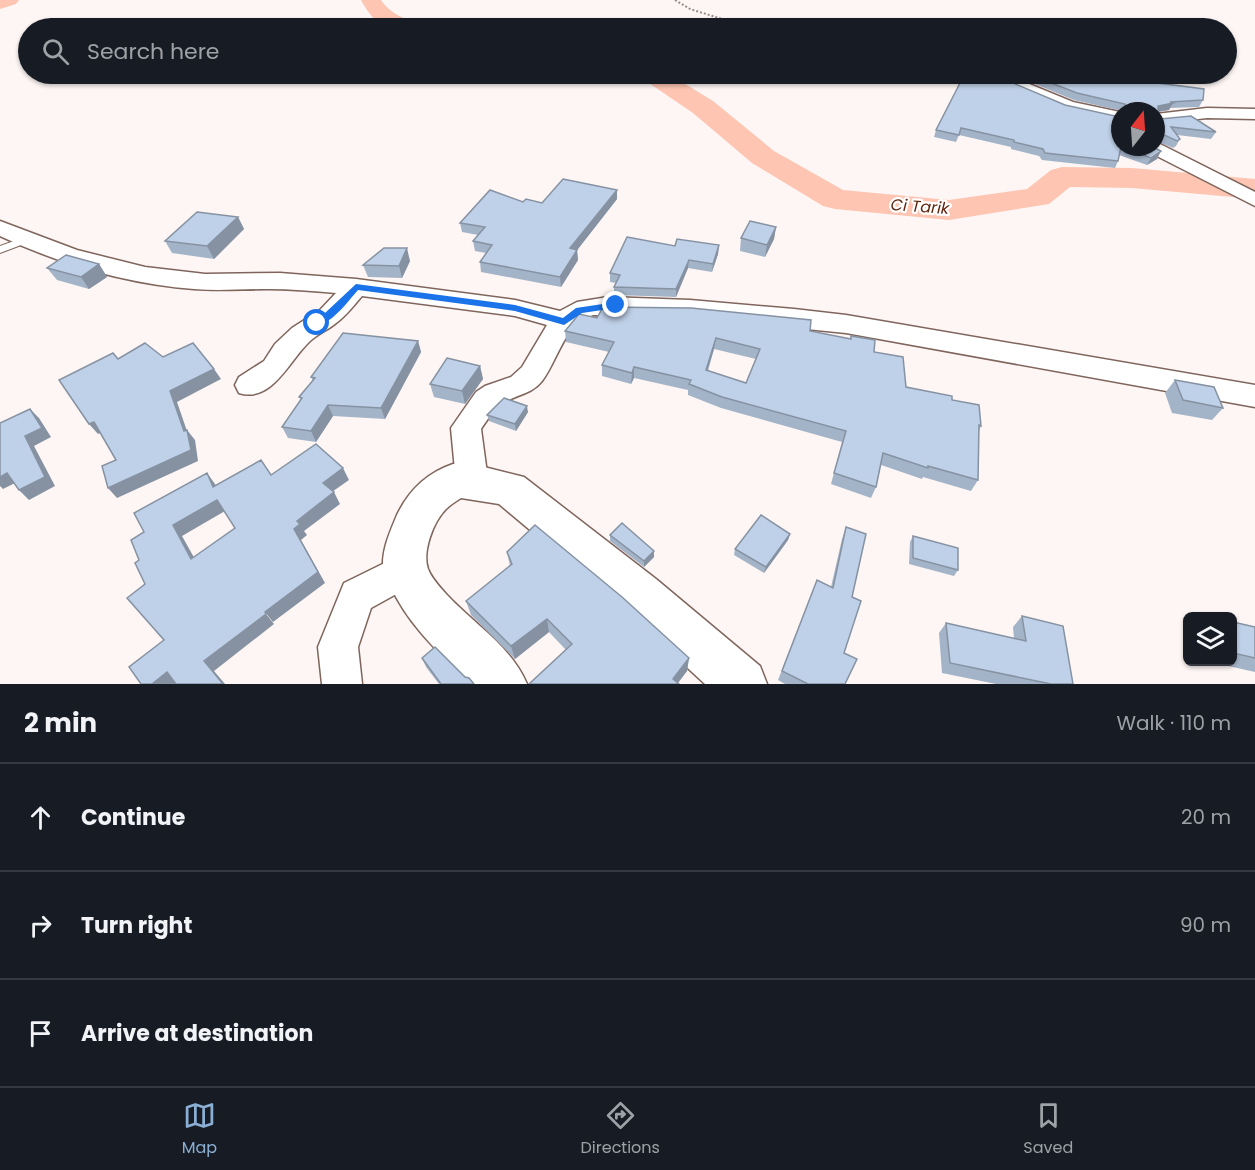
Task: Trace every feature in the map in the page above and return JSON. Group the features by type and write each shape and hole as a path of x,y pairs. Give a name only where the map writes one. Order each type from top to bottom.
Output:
{"street":[{"path":"1017,84 1076,108 1111,115"},
{"path":"1076,108 1090,121 1111,131"},
{"path":"1165,118 1207,113 1255,114"},
{"path":"1165,152 1255,200"},
{"path":"0,228 25,240 152,277 194,282 288,282 356,287 515,308 540,313 564,322"},
{"path":"249,385 274,368 285,351 302,334 328,315 356,287"},
{"path":"472,481 466,428 480,407 493,395 526,381 564,322 579,310 616,305 788,316 977,346 1255,396"},
{"path":"502,684 489,668 432,613 419,597 405,570 407,543 417,518 431,497 453,481 472,481 510,489 640,594 742,684"},
{"path":"342,684 338,647 357,596 405,570"}],"lane":[{"path":"0,250 25,240"}],"path":[{"path":"675,0 690,9 719,18"}],"building":[{"path":"959,84 1015,84 1065,105 1111,115 1111,156 1119,156 1118,161 1045,153 1043,149 1014,142 1014,140 961,128 959,135 936,130"},
{"path":"1054,84 1165,84 1204,89 1203,100 1170,102 1173,103 1165,105 1165,102 1116,102 1077,93"},
{"path":"1191,116 1216,132 1171,127 1180,139 1177,141 1165,135 1165,119"},
{"path":"563,179 617,190 570,248 577,250 560,277 480,262 492,245 473,241 485,227 460,223 490,190 523,202 526,199 542,203"},
{"path":"197,212 238,217 207,246 165,241"},
{"path":"750,221 776,227 767,245 741,238"},
{"path":"627,237 675,246 677,239 719,245 713,264 689,260 676,289 614,287 620,275 610,273"},
{"path":"384,248 407,248 399,266 363,265"},
{"path":"66,255 99,264 81,277 47,268"},
{"path":"603,307 691,308 811,320 810,331 851,339 851,336 875,340 874,352 903,357 906,387 952,396 952,400 979,405 981,426 979,425 978,480 928,466 928,468 883,453 876,487 834,473 846,431 722,397 689,384 691,380 634,367 632,373 602,365 614,342 565,331 579,314 597,318","holes":["716,338 760,349 746,383 706,370"]},
{"path":"343,333 418,341 381,408 328,405 311,431 282,427 302,398 299,397 315,378 311,377"},
{"path":"145,343 163,357 193,343 214,369 170,391 184,431 187,430 191,450 108,488 102,466 116,460 94,422 89,424 59,380 113,353 118,359"},
{"path":"447,358 480,366 462,391 430,384"},
{"path":"1175,380 1214,387 1223,408 1183,400"},
{"path":"504,398 527,406 515,424 487,415"},
{"path":"30,409 42,428 25,436 45,477 19,490 7,473 0,477 0,423"},
{"path":"316,444 343,468 323,483 334,492 297,521 300,524 294,529 318,572 204,661 223,684 176,684 167,672 152,684 141,684 129,667 164,640 127,598 145,584 135,563 139,560 131,540 144,532 134,513 207,473 213,487 261,460 271,475","holes":["217,500 235,528 191,559 173,525"]},
{"path":"761,515 790,534 766,567 735,549"},
{"path":"622,523 654,551 644,561 610,535"},
{"path":"535,525 622,597 689,658 673,679 679,684 529,684 572,644 547,619 511,646 466,601 512,564 507,552"},
{"path":"846,527 866,534 852,597 861,601 844,653 857,659 845,684 808,684 782,671 817,580 833,588"},
{"path":"913,536 958,548 958,570 913,558"},
{"path":"1022,616 1063,626 1073,684 1051,684 950,663 946,623 1026,641"},
{"path":"1237,623 1255,627 1255,658 1237,654"},
{"path":"435,647 474,684 441,684 422,658"}],"waterway":[{"name":"Ci Tarik","path":"0,3 9,0"},
{"name":"Ci Tarik","path":"371,0 386,18"},
{"name":"Ci Tarik","path":"667,84 703,107 763,157 835,199 949,210 1037,197 1062,177 1132,178 1255,189"}],"route":[{"path":"317,323 356,287 515,308 540,313 564,322 579,310 616,305"}]}
